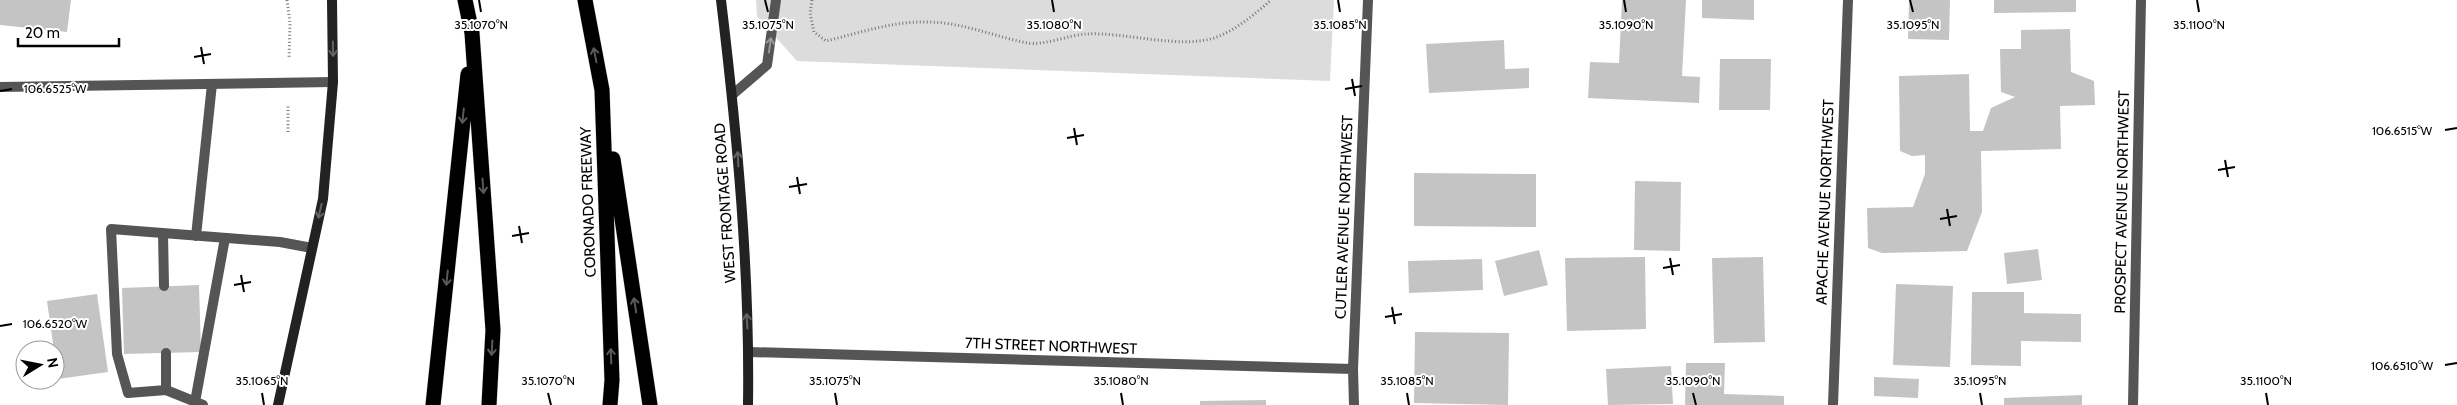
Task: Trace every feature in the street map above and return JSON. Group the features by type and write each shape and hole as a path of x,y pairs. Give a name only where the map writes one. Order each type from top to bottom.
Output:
{"highway":[{"path":"465,0 472,33 493,330 489,405"},
{"name":"CORONADO FREEWAY","path":"585,0 602,90 612,380 610,405"},
{"path":"433,405 472,33"},
{"path":"602,90 650,405"}],"main road":[{"path":"278,405 323,199 333,82 332,0"},
{"name":"WEST FRONTAGE ROAD","path":"721,0 738,145 748,352 748,405"}],"street":[{"path":"732,95 767,65 776,0"},
{"name":"CUTLER AVENUE NORTHWEST","path":"1354,405 1353,369 1368,0"},
{"name":"APACHE AVENUE NORTHWEST","path":"1833,405 1848,0"},
{"name":"PROSPECT AVENUE NORTHWEST","path":"2132,405 2142,0"},
{"path":"0,87 333,82"},
{"path":"196,236 212,84"},
{"path":"225,238 199,403 166,390 128,393 117,354 111,229 225,238 312,248"},
{"path":"162,234 164,286"},
{"name":"7TH STREET NORTHWEST","path":"748,352 1353,369"},
{"path":"166,353 166,390"}],"path":[{"path":"287,0 290,23"},
{"path":"812,0 810,13 814,32 826,41 882,26 927,22 979,30 1029,44 1086,34 1130,35 1188,42 1215,38 1253,15 1271,0"}],"shaded area":[{"path":"756,0 1334,0 1330,81 797,61 757,16"}],"building":[{"path":"0,0 71,0 67,32 0,25"},
{"path":"1622,0 1686,0 1682,76 1700,77 1699,103 1588,98 1590,62 1619,63"},
{"path":"1702,0 1754,0 1754,20 1702,18"},
{"path":"1909,0 1950,0 1949,40 1908,39"},
{"path":"1994,0 2076,0 2076,12 1994,13"},
{"path":"2070,29 2071,72 2094,81 2095,105 2060,106 2061,149 1981,151 1982,212 1967,251 1882,253 1868,248 1867,208 1913,207 1925,174 1925,155 1912,156 1900,151 1899,76 1969,74 1970,131 1983,131 1991,108 2015,97 2001,92 2000,49 2021,49 2021,30"},
{"path":"1504,40 1505,69 1529,68 1529,88 1429,93 1426,44"},
{"path":"1720,59 1771,59 1770,110 1719,110"},
{"path":"1414,173 1536,174 1536,227 1414,226"},
{"path":"1635,181 1681,182 1680,251 1634,250"},
{"path":"2038,249 2042,280 2007,284 2004,253"},
{"path":"1539,250 1548,285 1504,296 1495,261"},
{"path":"1645,257 1646,329 1567,331 1565,258"},
{"path":"1763,257 1765,342 1714,343 1712,258"},
{"path":"1482,259 1483,290 1409,293 1408,261"},
{"path":"1896,284 1953,286 1950,367 1893,365"},
{"path":"199,285 201,352 124,354 122,288"},
{"path":"1972,292 2024,292 2024,313 2081,314 2081,342 2021,341 2021,366 1971,365"},
{"path":"97,294 108,372 65,378 65,340 52,340 47,301"},
{"path":"1415,332 1509,333 1508,405 1414,403"},
{"path":"1686,363 1725,363 1724,394 1784,396 1784,405 1685,405"},
{"path":"1671,366 1673,404 1608,405 1606,369"},
{"path":"1874,377 1919,379 1918,398 1874,396"},
{"path":"2082,395 2082,405 2004,405 2004,398"},
{"path":"1266,400 1266,405 1200,405 1200,401"}]}
